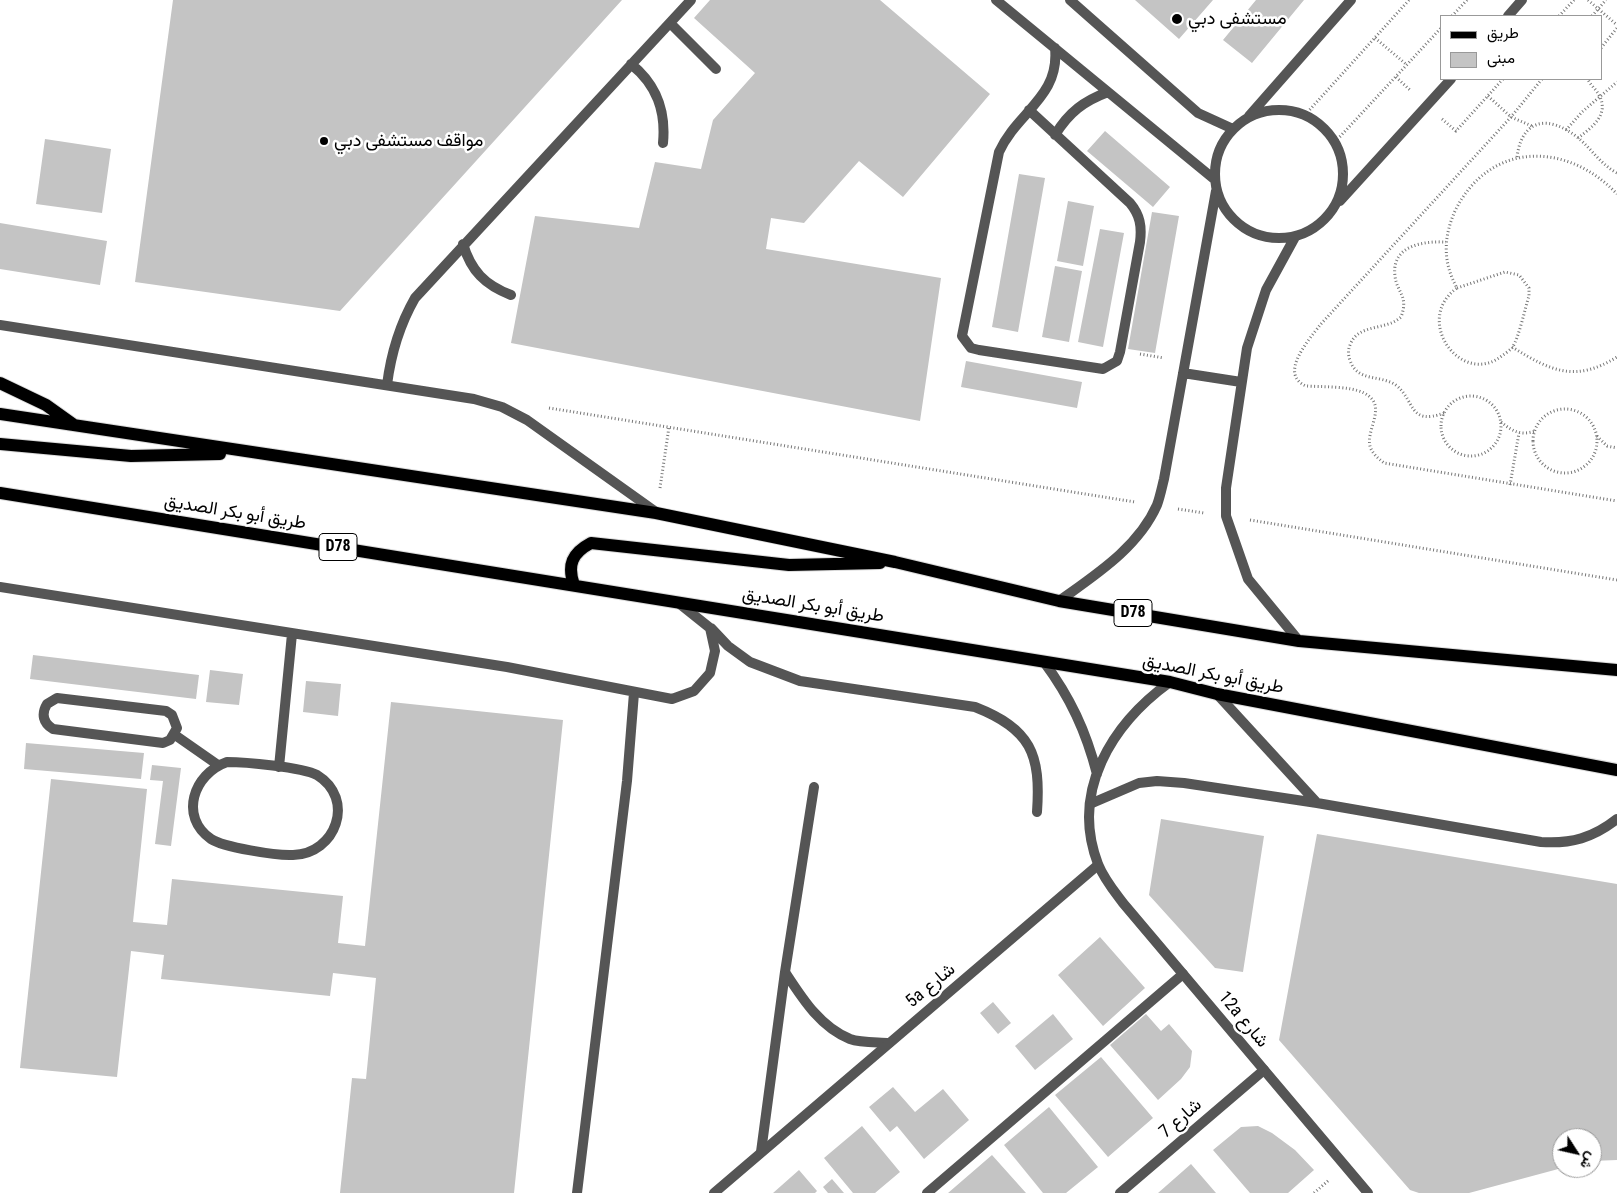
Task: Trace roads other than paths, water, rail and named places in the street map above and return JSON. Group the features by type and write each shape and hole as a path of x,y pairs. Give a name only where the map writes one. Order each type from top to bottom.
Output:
{"main road":[{"path":"0,383 46,405 76,426"},
{"name":"D78","path":"0,414 656,513 895,562 1058,601 1299,641 1617,670"},
{"path":"0,444 131,456 188,456 245,452"},
{"name":"طريق أبو بكر الصديق","path":"0,493 1170,682 1217,694 1617,770"},
{"path":"574,585 570,573 572,560 579,549 591,543 789,565 860,565 895,562"}],"street":[{"path":"387,385 391,354 400,325 415,298 691,0"},
{"path":"996,0 1214,179"},
{"path":"1070,0 1198,113 1233,129"},
{"path":"1351,0 1246,119 1233,129 1218,152 1214,179 1216,191 1223,207 1233,220 1246,230 1262,237 1278,239 1295,237 1310,230 1324,220 1450,80"},
{"path":"1509,15 1522,0"},
{"path":"670,23 716,69"},
{"path":"1029,110 1130,203 1140,219 1141,230 1120,352 1117,361 1103,370 979,350 971,348 962,336 999,152 1010,131 1029,110 1044,94 1050,83 1056,60 1055,48"},
{"path":"632,64 652,85 659,99 664,128 663,143"},
{"path":"1055,135 1065,119 1077,107 1108,92"},
{"path":"1246,119 1275,110 1305,115 1322,126 1335,142 1341,158 1343,175 1341,191 1334,207"},
{"path":"1058,601 1121,554 1140,531 1157,505 1164,479 1216,191"},
{"path":"1295,237 1276,270 1255,318 1246,348 1226,488 1226,516 1248,579 1299,641"},
{"path":"463,244 475,271 485,282 511,295"},
{"path":"0,325 474,399 502,408 528,420 656,513"},
{"path":"1183,373 1242,382"},
{"path":"0,587 507,667 672,699 694,691 710,673 715,651 710,628"},
{"path":"677,602 693,612 728,646 750,662 800,681 975,707 1000,717 1021,735 1034,758 1039,784 1037,812"},
{"path":"279,768 292,634"},
{"path":"1044,662 1062,686 1078,714 1089,743 1096,774"},
{"path":"1098,865 1091,835 1090,804 1096,774 1109,746 1125,722 1146,700 1170,682"},
{"path":"576,1193 626,790 634,693"},
{"path":"1217,694 1317,803"},
{"path":"57,698 159,709 172,715 177,728 175,735 163,744 53,729 44,721 44,709 51,700 57,698"},
{"path":"175,735 218,765"},
{"path":"235,762 279,768 316,775 328,785 335,797 338,812 336,826 328,840 317,849 304,855 288,856 224,845 212,840 202,831 195,820 194,794 199,782 207,772 218,765 235,762"},
{"path":"1090,804 1138,783 1157,781 1184,783 1317,803 1541,842 1562,843 1584,840 1603,830 1617,819"},
{"path":"761,1152 785,972 814,787"},
{"name":"12a شارع","path":"1098,865 1123,903 1368,1193"},
{"name":"5a شارع","path":"714,1193 1098,865"},
{"path":"785,972 806,1004 826,1025 851,1040 890,1043"},
{"path":"927,1193 1183,974"},
{"name":"شارع 7","path":"1120,1193 1264,1070"}],"place":[{"name":"مستشفى دبي","path":"1177,19"},
{"name":"مواقف مستشفى دبي","path":"324,141"}]}
